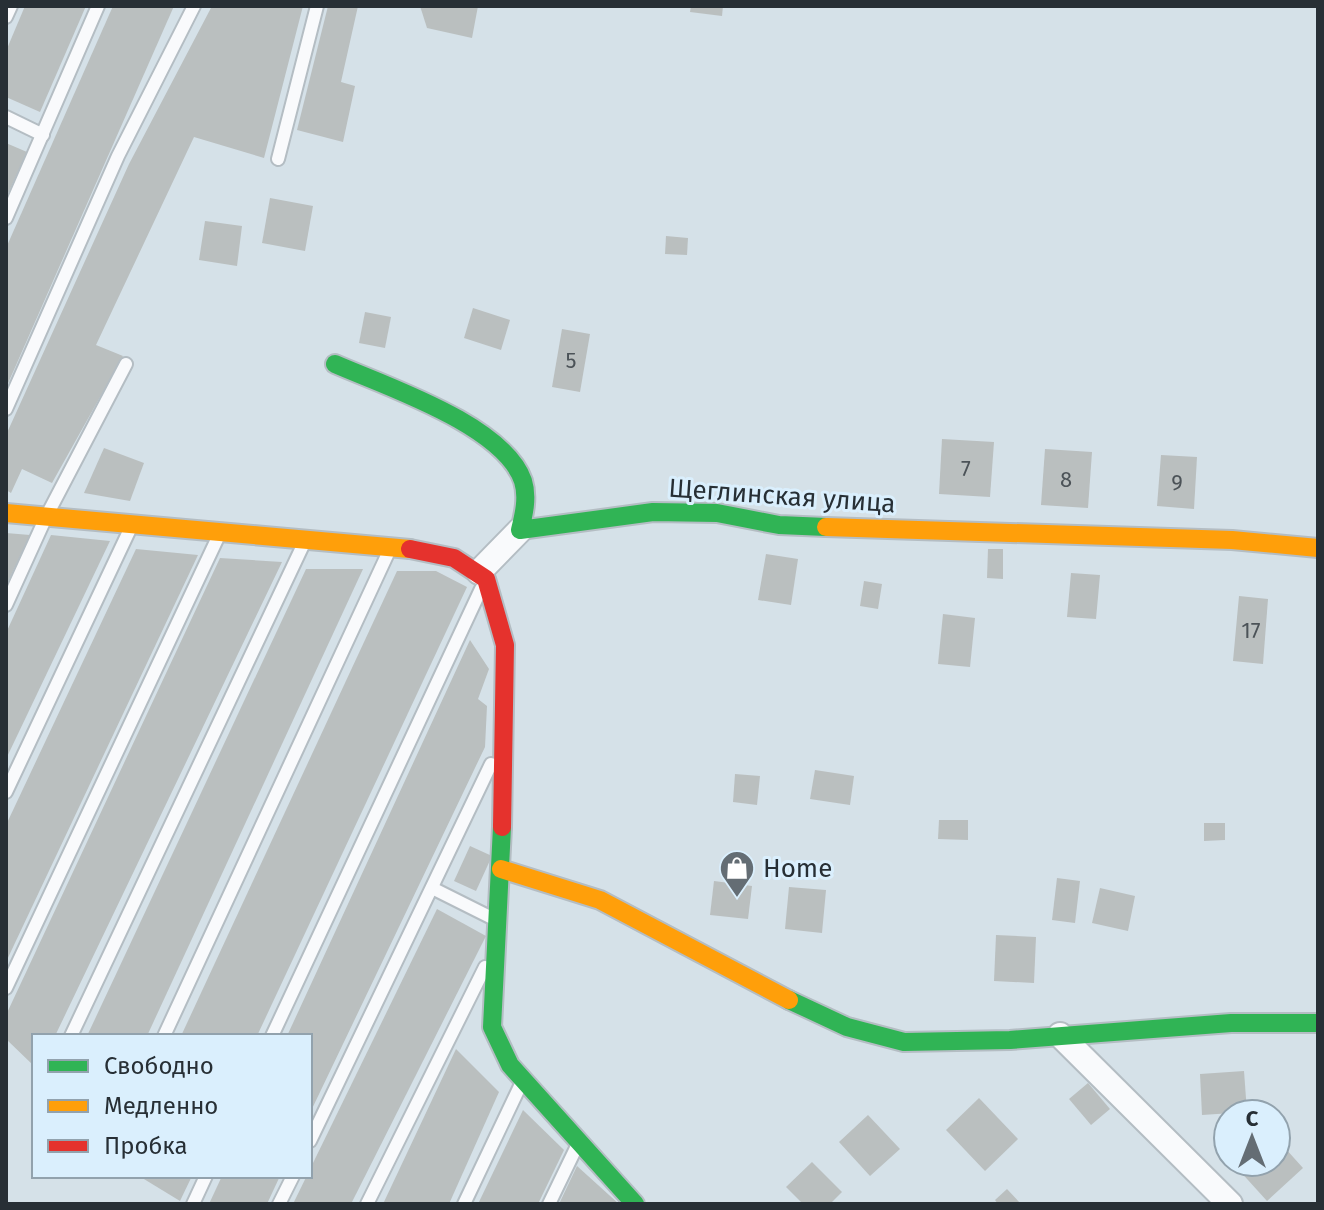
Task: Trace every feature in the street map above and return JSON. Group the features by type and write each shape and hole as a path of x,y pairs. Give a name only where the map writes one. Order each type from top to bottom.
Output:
{"street":[{"path":"335,364 469,427 502,447 522,477 526,501 520,530 483,576"},
{"name":"Щеглинская улица","path":"520,530 653,512 717,513 779,525 1232,540 1318,548"},
{"path":"6,513 428,551 454,558 483,576 505,645 501,869 492,1027 498,1046 523,1079 632,1203"},
{"path":"501,869 600,900 797,1005 847,1027 904,1042 1010,1040 1231,1023 1318,1023"},
{"path":"1060,1035 1230,1204"}],"lane":[{"path":"6,17 11,6"},
{"path":"6,218 98,6"},
{"path":"6,409 118,156 194,6"},
{"path":"278,159 317,6"},
{"path":"6,117 43,135"},
{"path":"6,605 46,517 126,364"},
{"path":"6,792 133,525"},
{"path":"6,988 220,533"},
{"path":"72,1034 305,541"},
{"path":"165,1034 390,548"},
{"path":"273,1034 483,576"},
{"path":"312,1137 501,743"},
{"path":"432,888 497,920"},
{"path":"367,1204 495,945"},
{"path":"464,1204 523,1079"},
{"path":"549,1204 579,1141"},
{"path":"193,1204 205,1178"},
{"path":"279,1204 292,1178"}],"building":[{"path":"25,6 86,6 40,112 6,97 6,51"},
{"path":"113,6 174,6 6,388 6,248"},
{"path":"212,6 303,6 264,158 194,137 96,345 123,356 52,483 22,469 11,493 6,490 6,435 129,164"},
{"path":"328,6 358,6 341,82 355,86 343,142 297,130"},
{"path":"420,6 478,6 472,38 427,28"},
{"path":"691,6 723,6 722,16 690,12"},
{"path":"6,143 27,152 6,198"},
{"path":"270,198 313,206 305,251 262,243"},
{"path":"205,221 242,226 237,266 199,260"},
{"path":"666,236 688,238 687,255 665,254"},
{"path":"473,308 510,320 501,350 464,338"},
{"path":"365,312 391,317 385,348 359,343"},
{"path":"562,329 590,334 580,392 552,387"},
{"path":"942,439 994,442 990,497 939,494"},
{"path":"104,448 144,463 130,501 84,493"},
{"path":"1045,449 1092,452 1088,508 1041,505"},
{"path":"1161,455 1197,457 1194,509 1157,506"},
{"path":"6,533 30,535 6,586"},
{"path":"51,535 110,541 6,759 6,633"},
{"path":"136,549 198,555 6,962 6,825"},
{"path":"988,549 1003,549 1003,579 987,578"},
{"path":"766,554 798,559 791,605 758,600"},
{"path":"220,558 282,562 56,1034 32,1034 32,1064 6,1039 6,1015"},
{"path":"306,569 363,569 148,1034 88,1034"},
{"path":"397,571 436,571 467,587 258,1034 182,1034"},
{"path":"1071,573 1100,575 1096,619 1067,617"},
{"path":"864,581 882,584 878,609 860,606"},
{"path":"1239,596 1268,599 1263,664 1233,661"},
{"path":"943,614 975,618 970,667 938,664"},
{"path":"470,640 489,669 478,699 487,706 485,747 312,1109 312,1034 288,1034"},
{"path":"815,770 854,776 850,805 810,799"},
{"path":"735,774 760,776 757,805 733,802"},
{"path":"939,820 968,820 968,840 938,839"},
{"path":"1204,823 1225,823 1225,840 1204,841"},
{"path":"470,846 492,856 476,891 454,881"},
{"path":"1057,878 1080,881 1075,923 1052,920"},
{"path":"714,881 752,886 748,919 710,915"},
{"path":"789,887 826,890 822,933 785,929"},
{"path":"1100,888 1135,896 1128,931 1092,923"},
{"path":"437,909 486,936 351,1204 293,1204 306,1178 312,1178 312,1165"},
{"path":"996,935 1036,937 1034,983 994,981"},
{"path":"456,1049 499,1092 449,1204 383,1204"},
{"path":"1244,1071 1246,1098 1212,1098 1212,1114 1202,1115 1200,1074"},
{"path":"1088,1083 1110,1109 1091,1125 1069,1099"},
{"path":"979,1098 1018,1139 985,1171 946,1130"},
{"path":"523,1110 564,1150 538,1204 478,1204"},
{"path":"868,1115 900,1149 870,1176 839,1142"},
{"path":"1292,1156 1303,1168 1267,1201 1246,1178 1292,1178"},
{"path":"812,1162 842,1192 830,1204 803,1204 786,1187"},
{"path":"577,1166 619,1204 559,1204"},
{"path":"142,1178 191,1178 180,1201"},
{"path":"221,1178 279,1178 267,1204 209,1204"},
{"path":"1007,1189 1021,1204 998,1204 995,1200"}],"traffic: fast":[{"path":"335,364 441,410 493,442 512,461 523,481 525,499 520,530 653,512 717,513 779,525 826,527"},
{"path":"502,827 492,1027 510,1065 635,1204"},
{"path":"789,1000 847,1027 904,1042 1010,1040 1231,1023 1318,1023"}],"traffic: slow":[{"path":"6,513 410,549"},
{"path":"826,527 1232,540 1318,548"},
{"path":"501,869 600,900 789,1000"}],"traffic: jam":[{"path":"410,549 454,558 486,579 505,645 502,827"}],"place":[{"name":"Home","path":"737,899"}]}
